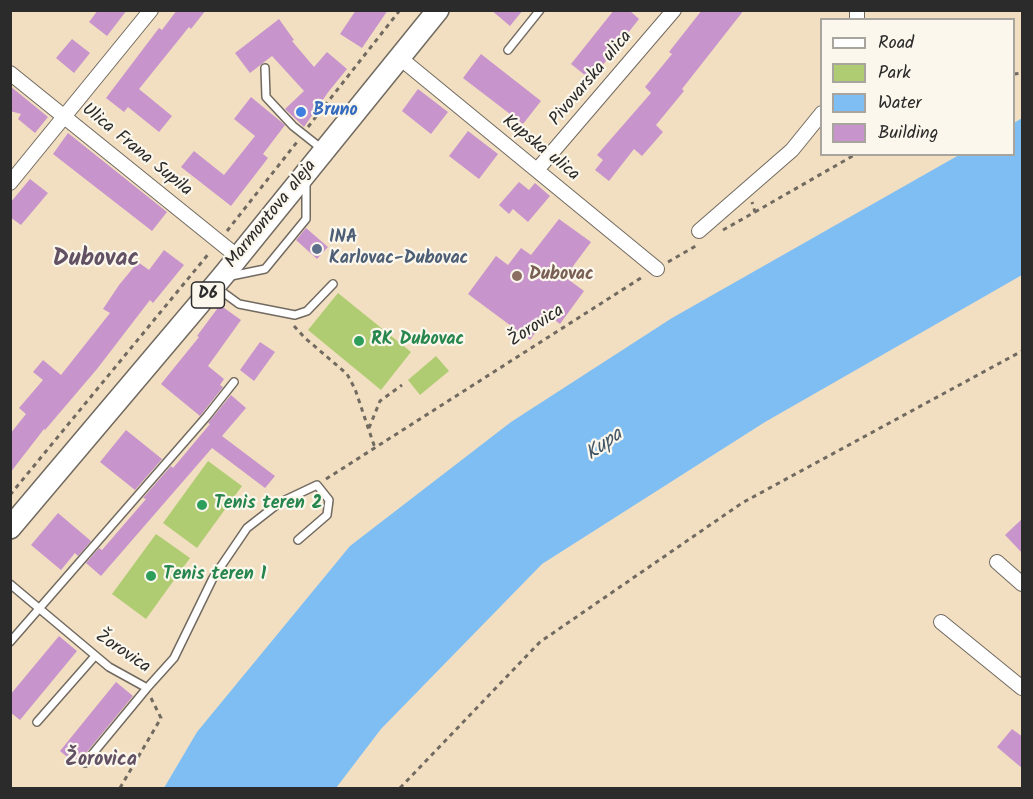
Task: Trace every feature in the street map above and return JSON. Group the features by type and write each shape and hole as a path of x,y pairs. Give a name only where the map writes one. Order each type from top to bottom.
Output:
{"main road":[{"name":"Marmontova aleja","path":"10,528 218,282 438,10"}],"street":[{"path":"10,183 152,10"},
{"name":"Pivovarska ulica","path":"537,170 667,13"},
{"name":"Kupska ulica","path":"400,58 657,269"},
{"name":"Ulica Frana Supila","path":"10,73 238,257"},
{"path":"702,236 792,150 820,115"},
{"path":"997,562 1023,584"},
{"path":"941,622 1023,688"}],"lane":[{"path":"508,50 540,10"},
{"path":"266,68 266,97 324,152"},
{"path":"306,175 306,219 265,270 218,282 239,304 295,315 307,311 333,284"},
{"path":"10,642 234,382"},
{"path":"298,540 327,514 329,500 317,485"},
{"name":"Žorovica","path":"10,584 109,667 147,688 174,658 213,578 248,528 279,503 317,485"},
{"path":"37,722 95,656"},
{"path":"85,763 147,688"}],"path":[{"path":"10,495 219,242 400,10"},
{"path":"716,235 852,156"},
{"path":"750,188 754,212"},
{"name":"Žorovica","path":"317,485 657,269 702,236"},
{"path":"282,313 305,338 347,374 355,389 375,448"},
{"path":"400,789 540,642 742,503 1023,351"},
{"path":"369,430 380,400 402,385"},
{"path":"120,789 161,718 147,688"}],"green space":[{"name":"RK Dubovac","path":"338,293 411,352 381,390 308,330"},
{"path":"436,356 449,371 420,395 408,380"},
{"name":"Tenis teren 2","path":"208,461 242,486 197,548 163,523"},
{"name":"Tenis teren 1","path":"156,534 190,558 146,619 112,594"}],"water":[{"name":"Kupa","path":"1022,118 1022,275 765,422 542,564 381,729 336,788 164,788 197,732 350,546 511,422 672,318 957,156 1015,156 1015,122"}],"building":[{"path":"98,10 127,10 107,36 89,22"},
{"path":"177,10 206,10 191,29 189,27 139,89 172,116 159,132 128,107 124,112 106,98 159,28 162,30"},
{"path":"356,10 388,10 362,48 340,34"},
{"path":"491,10 523,10 510,26"},
{"path":"614,10 629,10 639,19 591,80 571,64"},
{"path":"702,10 744,10 656,125 663,132 642,156 634,149 609,181 595,170 603,160 597,155 651,93 645,87 672,54 669,52"},
{"path":"279,19 294,40 292,41 314,67 327,52 347,69 304,127 285,109 304,91 272,56 250,73 235,53"},
{"path":"72,39 90,53 74,73 56,58"},
{"path":"481,54 541,101 523,124 463,78"},
{"path":"10,86 48,117 35,133 18,119 21,114 10,111"},
{"path":"418,89 448,112 431,134 402,111"},
{"path":"251,97 285,125 263,154 268,158 231,206 181,167 194,151 224,175 255,136 234,119"},
{"path":"468,131 498,154 479,179 449,156"},
{"path":"68,133 167,212 152,231 53,154"},
{"path":"30,179 48,193 21,225 10,217 10,203"},
{"path":"519,182 529,190 535,183 550,196 528,222 513,209 509,214 499,205"},
{"path":"559,219 591,242 565,277 584,291 560,324 548,315 530,340 468,294 496,256 508,265 521,248 531,255"},
{"path":"306,228 328,247 317,259 296,240"},
{"path":"164,250 184,265 153,303 150,300 97,369 44,429 10,473 10,434 26,414 19,408 43,380 33,372 43,360 61,375 110,313 103,309 119,285 138,262 149,270"},
{"path":"220,305 241,320 208,366 224,379 220,385 223,387 200,416 161,384 199,337 197,336"},
{"path":"260,342 275,352 254,381 240,370"},
{"path":"231,395 246,408 222,436 275,476 265,488 212,448 101,576 86,563 99,548 102,550 146,499 143,498 171,466 173,468"},
{"path":"126,430 162,459 135,490 100,462"},
{"path":"58,513 91,541 78,556 75,553 61,570 31,545"},
{"path":"1023,518 1023,554 1005,535"},
{"path":"59,636 77,651 20,720 10,712 10,695"},
{"path":"116,682 133,696 81,759 78,766 60,751"},
{"path":"1012,729 1023,737 1023,769 997,747"}],"place":[{"name":"Bruno","path":"301,112"},
{"name":"INA Karlovac-Dubovac","path":"317,249"},
{"name":"Dubovac","path":"517,276"},
{"name":"RK Dubovac","path":"359,341"},
{"name":"Tenis teren 2","path":"202,505"},
{"name":"Tenis teren 1","path":"151,576"}],"district":[{"name":"Dubovac","path":"96,261"},
{"name":"Žorovica","path":"101,762"}]}
